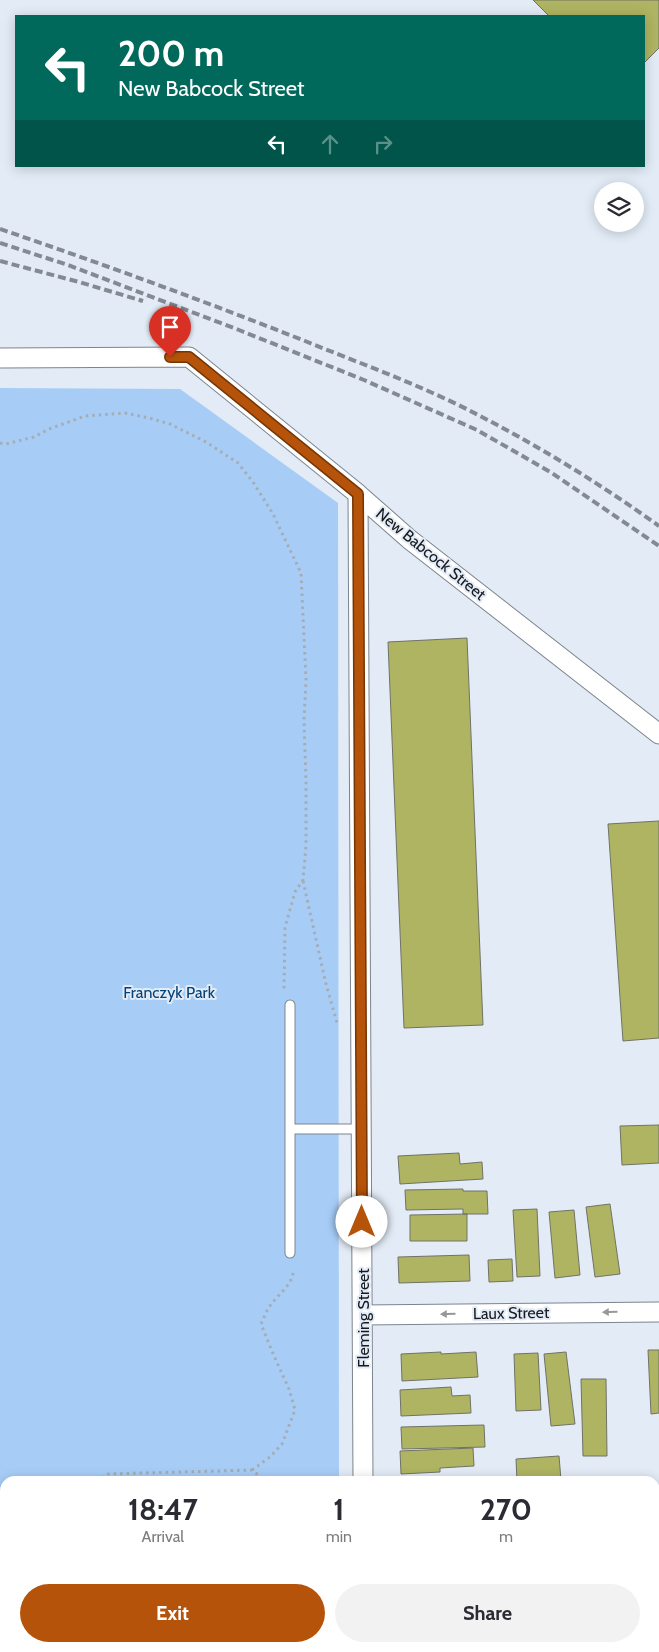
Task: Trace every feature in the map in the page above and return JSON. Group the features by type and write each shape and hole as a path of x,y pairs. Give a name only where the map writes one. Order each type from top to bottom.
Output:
{"street":[{"name":"New Babcock Street","path":"0,358 189,357 358,494 409,539 659,734"},
{"name":"Fleming Street","path":"358,494 364,1476"},
{"name":"Laux Street","path":"363,1315 659,1312"}],"lane":[{"path":"290,1005 290,1253"},
{"path":"290,1129 362,1129"}],"path":[{"path":"0,443 6,444 34,437 49,429 86,416 125,413 170,424 206,442 238,463 253,482 273,514 301,573 306,680 304,720 307,816 303,880 326,984 339,1028"},
{"path":"290,1005 284,989 285,927 295,892 303,880"},
{"path":"105,1476 108,1474 252,1470 270,1458 282,1444 295,1410 289,1388 261,1324 270,1306 290,1281 293,1273 290,1253"},
{"path":"252,1470 260,1476"}],"green space":[{"name":"Franczyk Park","path":"0,388 180,389 338,503 339,1476 0,1476"}],"building":[{"path":"533,0 659,0 659,48 645,62 645,15 548,15"},
{"path":"467,638 483,1025 404,1028 388,642"},
{"path":"659,821 659,1038 623,1041 608,824"},
{"path":"659,1125 659,1163 622,1165 620,1126"},
{"path":"459,1153 460,1164 482,1162 483,1179 400,1184 398,1156"},
{"path":"463,1189 463,1191 487,1191 488,1214 463,1214 463,1209 406,1210 405,1190"},
{"path":"610,1204 620,1274 595,1277 586,1207"},
{"path":"537,1209 540,1276 517,1277 513,1210"},
{"path":"574,1210 580,1275 555,1278 549,1212"},
{"path":"467,1214 467,1241 410,1241 410,1215"},
{"path":"469,1255 470,1281 399,1283 398,1257"},
{"path":"512,1259 513,1281 489,1282 488,1260"},
{"path":"648,1350 659,1350 659,1413 651,1414"},
{"path":"441,1352 441,1354 476,1352 478,1377 402,1381 401,1354"},
{"path":"566,1352 575,1424 551,1426 544,1354"},
{"path":"538,1353 541,1410 516,1411 514,1354"},
{"path":"581,1379 606,1379 607,1456 583,1456"},
{"path":"451,1387 452,1396 470,1395 471,1413 401,1416 400,1390"},
{"path":"484,1425 485,1447 402,1449 401,1427"},
{"path":"473,1448 474,1466 440,1468 440,1472 401,1474 400,1451"},
{"path":"559,1456 561,1476 517,1476 516,1459"}],"railway":[{"path":"0,229 115,269 417,386 461,406 550,455 595,482 659,526"},
{"path":"0,243 68,265 239,330 364,380 477,430 552,473 659,546"},
{"path":"0,261 143,301"}],"route":[{"path":"170,357 189,357 358,494 362,1222"}]}
